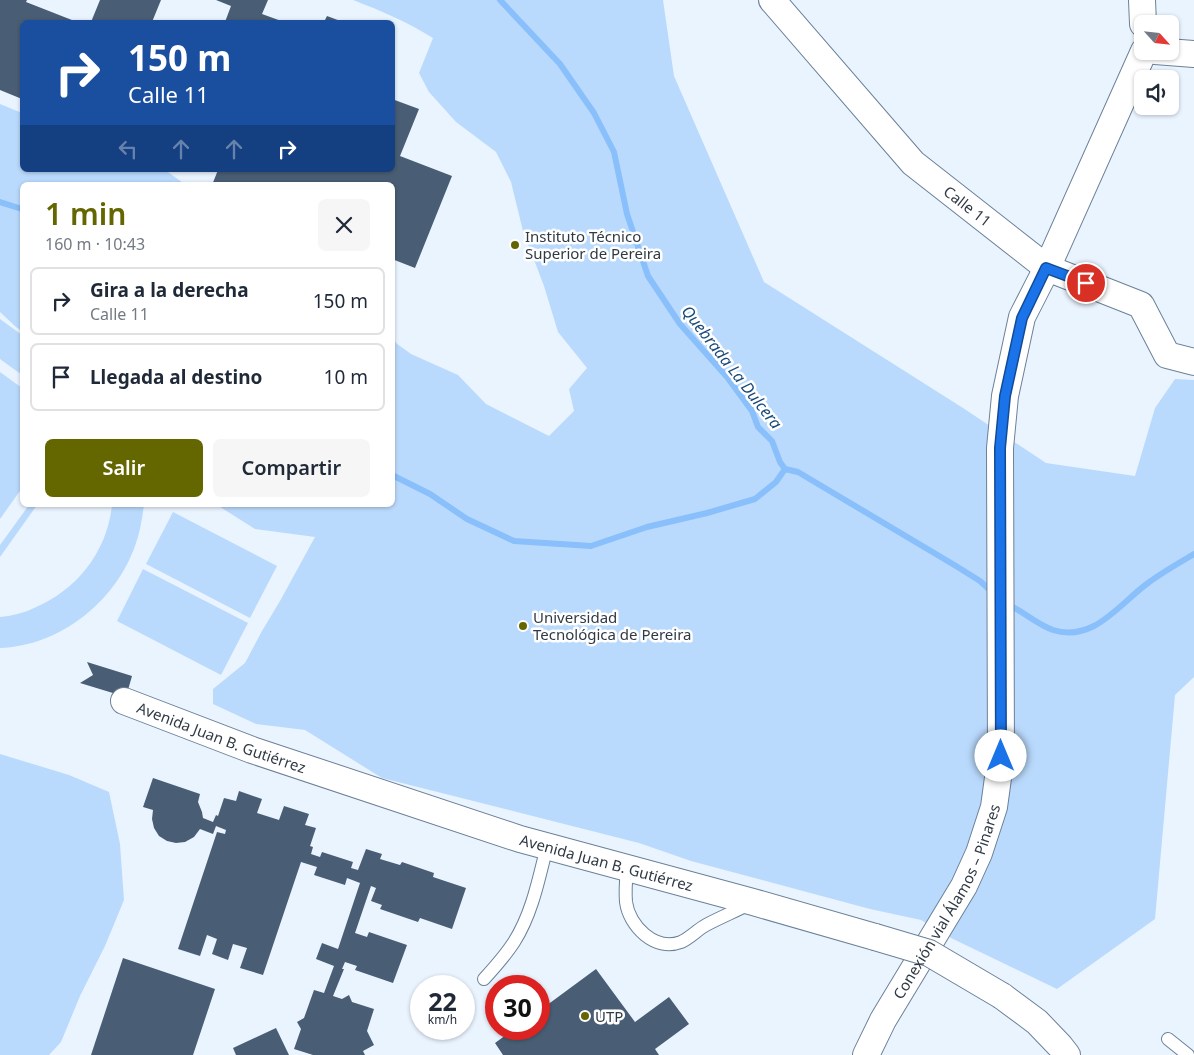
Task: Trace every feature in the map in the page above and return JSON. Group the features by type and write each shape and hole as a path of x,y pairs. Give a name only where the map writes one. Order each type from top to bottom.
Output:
{"street":[{"name":"Calle 11","path":"772,0 913,163 1046,268 1141,306 1168,355 1194,362"},
{"path":"1142,0 1143,15"},
{"path":"1179,53 1194,54"},
{"name":"Conexión vial Álamos – Pinares","path":"866,1055 883,1020 964,886 979,853 994,807 1001,756 1000,448 1005,396 1022,318 1140,60"},
{"name":"Avenida Juan B. Gutiérrez","path":"124,700 252,750 510,836 929,952 1002,996 1037,1022 1067,1055"}],"lane":[{"path":"484,979 515,941 526,919 547,846"},
{"path":"627,868 626,902 629,914 635,925 655,942 674,944 682,942 704,926 753,902"},
{"path":"1168,1039 1188,1055"}],"shaded area":[{"path":"353,0 663,0 674,76 764,282 1046,463 1135,476 1155,408 1175,379 1194,380 1194,677 1175,695 1155,919 1057,989 951,938 921,920 870,909 691,861 639,843 382,778 305,730 256,724 213,704 213,689 245,663 315,537 255,529 220,507 395,507 395,341 411,354 458,375 486,404 549,436 574,411 569,389 587,368 558,332 544,286 523,231 511,182 496,152 456,122 429,92 419,73 433,38 374,8"},
{"path":"0,104 20,112 20,172 168,172 182,182 20,182 20,330 0,312"},
{"path":"0,319 20,334 20,374 0,359"},
{"path":"0,372 20,387 20,491 0,519"},
{"path":"28,507 36,507 0,557 0,545"},
{"path":"112,507 144,507 140,531 135,546 126,566 114,585 99,602 64,630 44,639 0,648 0,617 34,608 64,591 87,567 104,538"},
{"path":"173,512 277,566 250,618 146,564"},
{"path":"143,569 248,623 221,675 117,621"},
{"path":"0,754 69,775 109,792 120,844 124,900 61,1042 49,1055 0,1055"}],"building":[{"path":"0,0 27,0 26,2 72,20 20,20 20,98 0,90"},
{"path":"100,0 161,0 153,20 92,20"},
{"path":"216,0 268,0 262,14 278,20 226,20 231,6"},
{"path":"327,16 338,20 325,20"},
{"path":"395,100 419,109 400,156 452,176 415,268 395,260 395,182 213,182 217,172 395,172"},
{"path":"87,662 132,676 126,697 80,683 93,675"},
{"path":"153,778 200,794 198,802 203,818 213,822 216,815 218,816 224,798 236,801 239,791 262,799 257,813 279,820 284,806 309,814 305,825 316,828 310,846 313,847 311,854 320,857 322,852 353,862 351,868 358,870 366,849 382,854 380,859 400,865 402,862 434,873 433,877 466,888 452,929 420,918 418,922 380,909 382,905 371,901 376,888 371,886 355,933 367,937 369,932 407,945 393,983 355,970 357,966 345,962 342,969 344,969 333,996 342,999 349,995 352,1002 374,1009 367,1031 374,1045 363,1051 365,1055 313,1055 294,1049 301,1029 297,1022 304,1018 314,990 324,993 334,966 316,959 322,943 338,949 360,883 347,878 345,885 314,875 317,867 301,862 263,975 240,968 247,948 233,944 228,960 212,954 217,939 207,935 200,956 178,949 217,832 225,834 226,830 216,826 213,834 200,829 194,837 185,842 176,843 167,841 159,836 154,828 153,810 143,807"},
{"path":"123,958 215,989 193,1055 91,1055"},
{"name":"UTP","path":"596,969 635,1022 669,997 689,1024 655,1049 659,1055 503,1055 495,1043 499,1040 550,1040 550,1003"},
{"path":"276,1028 289,1055 236,1055 233,1048"}],"waterway":[{"name":"Quebrada La Dulcera","path":"500,0 560,64 594,113 614,152 627,214 648,276 680,324 727,377 752,411 758,427 772,441 780,462 785,469 798,472 956,566 980,581 993,593"},
{"path":"0,202 20,208"},
{"path":"395,476 430,494 467,519 514,541 591,546 647,527 707,513 755,499 776,482 785,469"},
{"name":"Quebrada La Dulcera","path":"1007,604 1053,630 1068,633 1081,631 1105,619 1148,583 1194,554"}],"place":[{"name":"Instituto Técnico Superior de Pereira","path":"515,245"},
{"name":"Universidad Tecnológica de Pereira","path":"523,626"},
{"name":"UTP","path":"585,1016"}],"route":[{"path":"1001,756 1000,448 1005,396 1022,318 1046,268 1086,283"}]}
